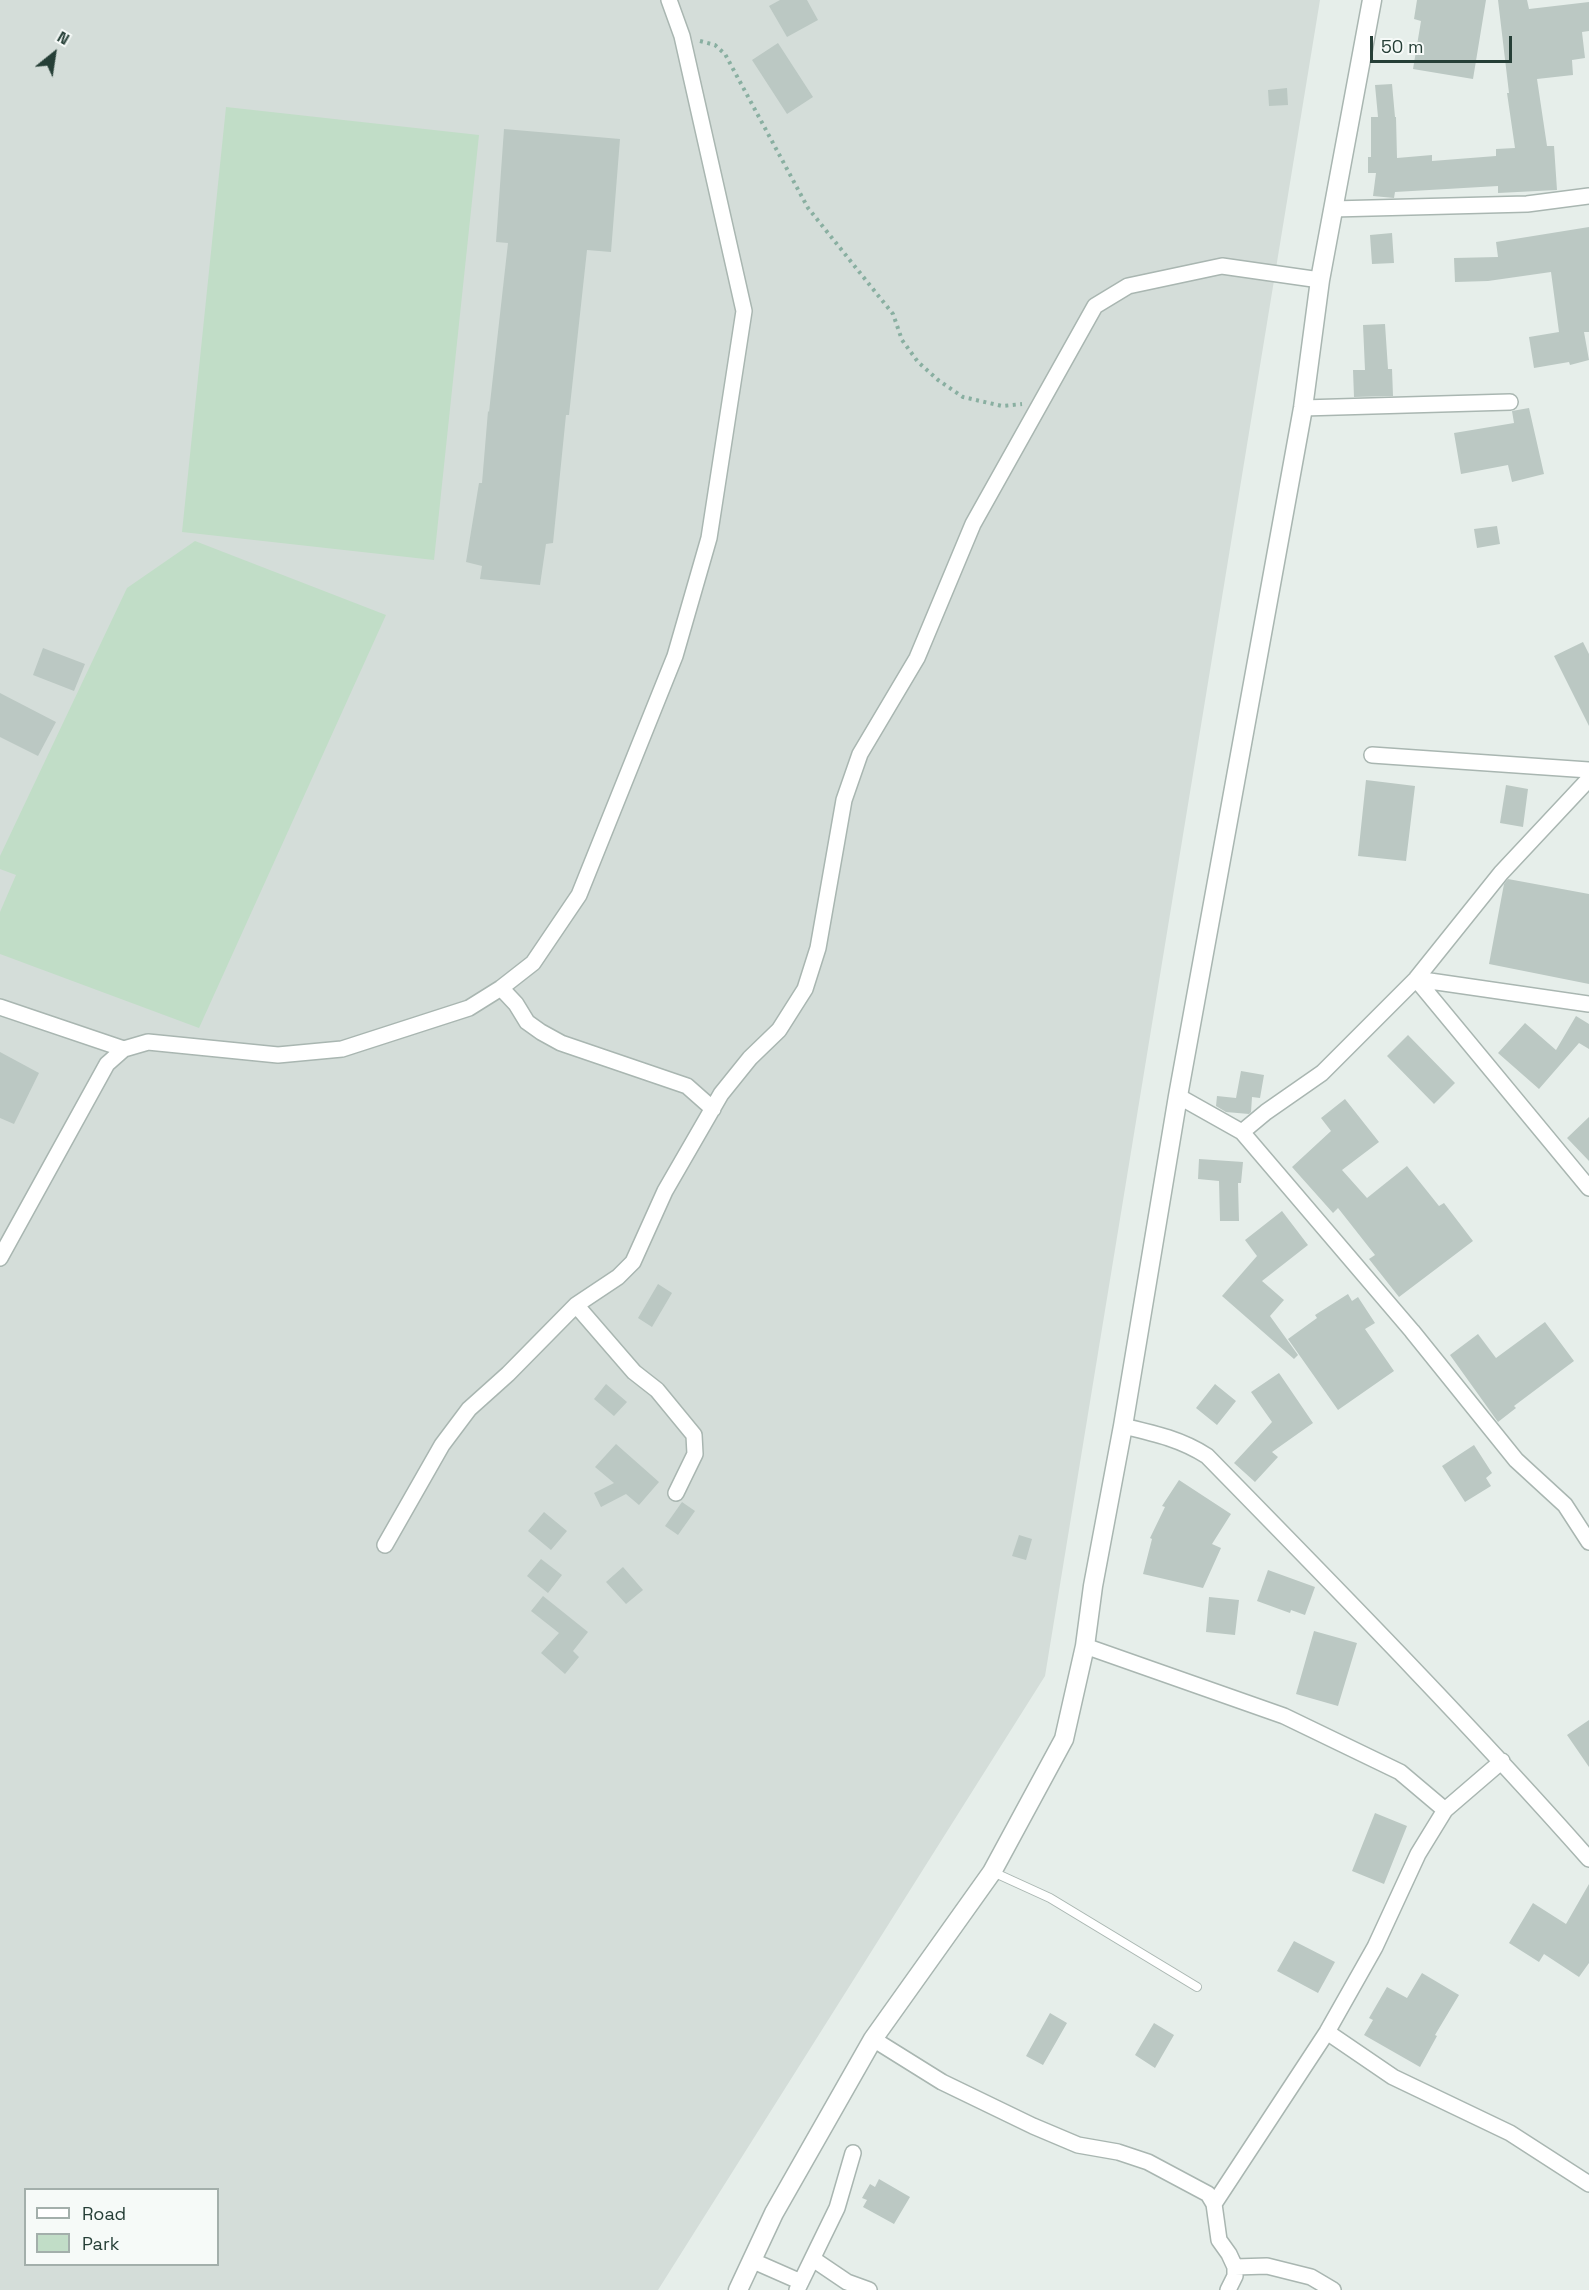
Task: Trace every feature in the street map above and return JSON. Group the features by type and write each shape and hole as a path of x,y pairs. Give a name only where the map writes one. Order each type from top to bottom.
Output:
{"street":[{"path":"0,1258 108,1064 124,1050 148,1042 278,1055 342,1049 469,1008 501,988 532,963 579,895 675,656 709,538 744,311 682,36 669,0"},
{"path":"738,2290 774,2213 873,2039 992,1872 1064,1739 1085,1646 1093,1586 1123,1426 1178,1096 1302,408 1320,280 1372,0"},
{"path":"1333,209 1527,204 1589,196"},
{"path":"385,1545 442,1445 469,1409 508,1374 576,1305 618,1277 633,1262 664,1191 721,1094 750,1058 779,1030 805,989 821,938 844,800 860,754 917,657 974,524 1095,306 1128,286 1222,266 1320,280"},
{"path":"1302,408 1510,402"},
{"path":"1372,755 1589,770"},
{"path":"1242,1132 1266,1112 1322,1073 1416,979 1501,873 1589,779"},
{"path":"1416,979 1589,1004"},
{"path":"1416,979 1589,1188"},
{"path":"501,988 516,1004 527,1022 541,1032 561,1042 687,1086 712,1109"},
{"path":"0,1006 124,1050"},
{"path":"1178,1096 1242,1132 1412,1331 1516,1460 1566,1505 1589,1542"},
{"path":"576,1305 634,1372 657,1390 694,1435 695,1454 676,1493"},
{"path":"1123,1426 1166,1436 1190,1445 1207,1456 1502,1761 1589,1859"},
{"path":"1085,1646 1284,1716 1400,1772 1445,1810"},
{"path":"1214,2204 1327,2032 1375,1947 1418,1854 1445,1810 1502,1761"},
{"path":"1327,2032 1393,2077 1510,2133 1589,2184"},
{"path":"873,2039 942,2082 1003,2112 1078,2145 1118,2152 1148,2162 1208,2194 1214,2204 1219,2240 1235,2267 1235,2276 1228,2290"},
{"path":"751,2260 799,2286 837,2208 853,2153"},
{"path":"813,2259 847,2282 868,2290"},
{"path":"1235,2267 1267,2266 1311,2277 1333,2290"}],"lane":[{"path":"992,1872 1050,1898 1197,1988"}],"path":[{"path":"682,36 715,45 725,54 808,208 892,314 902,339 918,362 938,380 963,397 1002,406 1040,402"}],"shaded area":[{"path":"0,0 1320,0 1045,1676 658,2290 0,2290"}],"green space":[{"path":"226,107 479,135 434,560 182,532"},
{"path":"195,541 386,615 199,1028 0,954 0,912 16,875 0,869 0,856 127,588"}],"building":[{"path":"780,0 807,0 818,20 787,37 769,6"},
{"path":"1417,0 1486,0 1473,79 1413,69 1421,21 1414,19"},
{"path":"1498,0 1527,0 1529,9 1589,2 1589,31 1582,32 1585,58 1572,60 1573,75 1537,79 1547,146 1554,146 1557,190 1498,193 1498,186 1395,192 1394,198 1373,196 1376,173 1368,173 1368,157 1371,157 1371,117 1378,117 1375,85 1392,84 1397,158 1432,155 1432,161 1496,156 1496,149 1515,148"},
{"path":"778,43 813,97 787,114 752,60"},
{"path":"1287,88 1288,105 1269,106 1268,90"},
{"path":"504,129 620,139 611,252 587,250 569,415 566,415 553,543 546,544 540,585 480,579 482,566 466,562 479,483 482,483 508,243 496,242"},
{"path":"1589,227 1589,332 1584,332 1589,360 1570,365 1569,362 1534,368 1529,337 1559,332 1551,272 1488,281 1455,282 1454,258 1498,257 1496,242"},
{"path":"1392,233 1394,263 1372,264 1370,235"},
{"path":"1385,324 1388,369 1392,369 1393,396 1354,397 1353,370 1365,370 1363,325"},
{"path":"1529,408 1544,474 1512,482 1508,465 1461,474 1454,433 1514,423 1512,411"},
{"path":"1497,526 1500,544 1477,548 1474,529"},
{"path":"1583,642 1589,654 1589,726 1554,656"},
{"path":"43,648 85,664 74,691 33,675"},
{"path":"0,693 56,722 38,756 0,737"},
{"path":"1366,780 1415,786 1406,861 1358,856"},
{"path":"1506,785 1528,789 1523,827 1500,823"},
{"path":"1508,879 1589,894 1589,984 1489,964 1504,884"},
{"path":"1576,1016 1589,1024 1589,1049 1579,1043 1539,1089 1498,1053 1525,1023 1556,1050"},
{"path":"1408,1035 1455,1083 1434,1104 1387,1056"},
{"path":"0,1052 39,1073 14,1124 0,1118"},
{"path":"1241,1071 1264,1075 1260,1098 1252,1097 1249,1114 1226,1112 1216,1106 1217,1096 1236,1098"},
{"path":"1345,1099 1379,1142 1342,1170 1367,1198 1407,1166 1439,1206 1444,1203 1473,1241 1399,1297 1369,1259 1375,1255 1338,1208 1333,1213 1292,1167 1331,1131 1321,1118"},
{"path":"1589,1117 1589,1161 1567,1138"},
{"path":"1199,1159 1243,1162 1241,1183 1238,1183 1239,1221 1220,1221 1219,1181 1198,1179"},
{"path":"1282,1211 1308,1245 1262,1281 1284,1300 1270,1316 1298,1355 1294,1359 1222,1296 1257,1256 1245,1240"},
{"path":"658,1284 672,1293 652,1327 638,1318"},
{"path":"1348,1294 1352,1301 1358,1297 1375,1323 1365,1329 1394,1371 1338,1410 1288,1339 1317,1318 1315,1315"},
{"path":"1545,1322 1574,1361 1514,1406 1516,1408 1498,1422 1450,1355 1478,1334 1496,1358"},
{"path":"1279,1373 1313,1423 1272,1452 1278,1457 1255,1482 1234,1463 1272,1422 1251,1392"},
{"path":"606,1384 627,1402 614,1416 594,1399"},
{"path":"1215,1384 1236,1401 1217,1425 1196,1408"},
{"path":"616,1444 659,1482 639,1505 626,1494 601,1507 594,1493 614,1483 595,1467"},
{"path":"1474,1445 1492,1473 1486,1478 1491,1486 1465,1502 1442,1466"},
{"path":"1179,1480 1231,1514 1212,1544 1221,1548 1203,1588 1143,1574 1152,1539 1150,1538 1165,1507 1162,1506"},
{"path":"682,1502 695,1511 678,1535 665,1526"},
{"path":"544,1512 567,1531 551,1550 528,1531"},
{"path":"1019,1535 1032,1539 1026,1560 1012,1556"},
{"path":"541,1559 562,1575 548,1593 527,1576"},
{"path":"623,1567 643,1590 626,1604 606,1582"},
{"path":"1268,1570 1315,1587 1305,1615 1291,1610 1290,1613 1257,1601"},
{"path":"543,1596 588,1632 573,1651 579,1657 565,1674 541,1653 559,1633 531,1611"},
{"path":"1209,1597 1239,1600 1235,1635 1206,1632"},
{"path":"1314,1631 1357,1643 1338,1706 1296,1694"},
{"path":"1589,1720 1589,1767 1567,1735"},
{"path":"1375,1813 1407,1826 1384,1884 1352,1871"},
{"path":"1589,1884 1589,1963 1579,1977 1544,1954 1539,1962 1509,1943 1533,1903 1566,1924"},
{"path":"1294,1941 1335,1962 1318,1993 1277,1971"},
{"path":"1422,1973 1459,1995 1435,2035 1437,2036 1420,2067 1364,2035 1373,2020 1369,2018 1387,1987 1407,1998"},
{"path":"1050,2013 1067,2023 1043,2065 1026,2056"},
{"path":"1154,2023 1174,2035 1155,2068 1135,2055"},
{"path":"879,2179 910,2197 894,2224 863,2207 867,2200 862,2198 870,2184 875,2187"}]}
